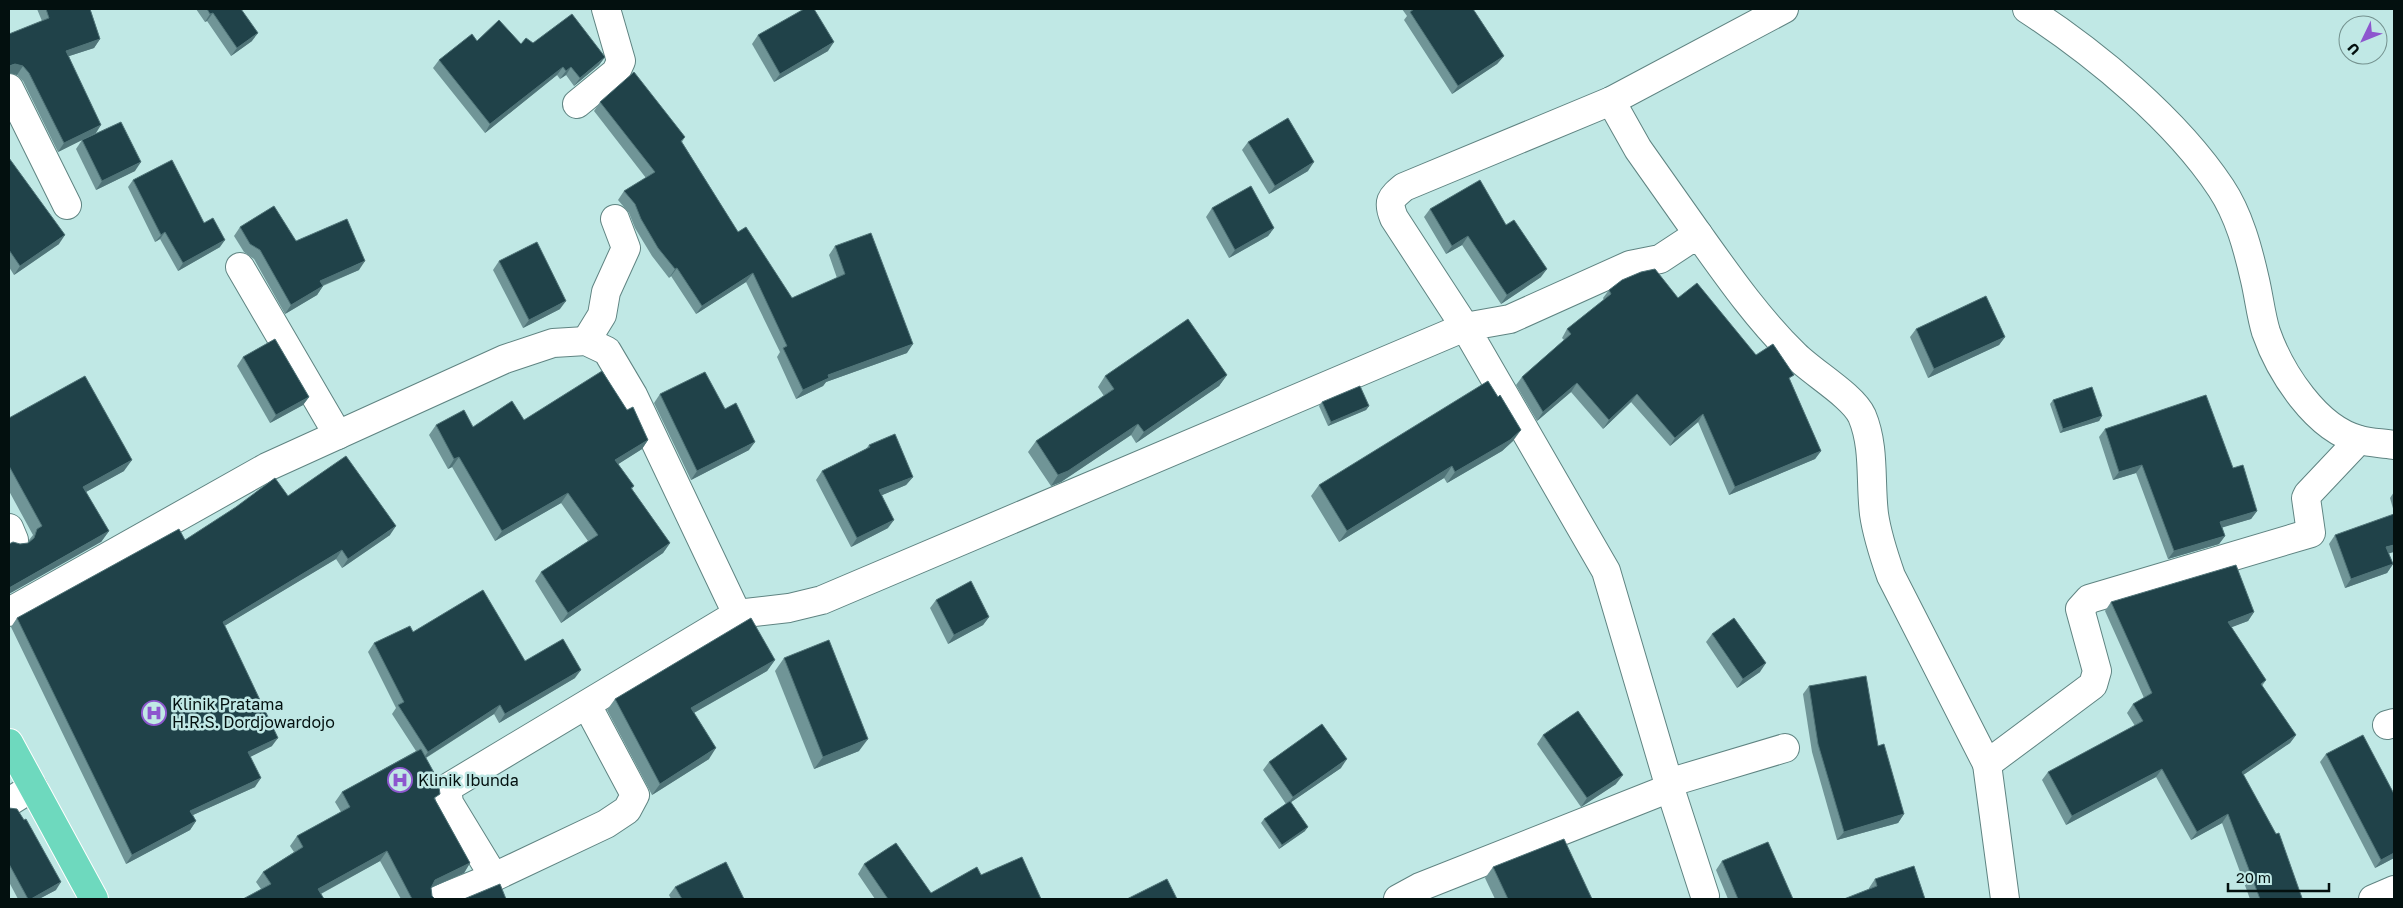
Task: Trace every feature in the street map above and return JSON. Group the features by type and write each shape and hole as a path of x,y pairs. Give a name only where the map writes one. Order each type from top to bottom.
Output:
{"main road":[{"path":"9,743 94,899"}],"street":[{"path":"577,104 616,72 621,61 606,9"},
{"path":"1705,896 1669,785 1606,571 1465,327 1394,218 1390,207 1392,198 1404,187 1611,100 1784,9"},
{"path":"2028,9 2068,36 2103,65 2199,155 2223,190 2236,217 2255,278 2266,332 2291,385 2308,405 2326,421 2359,440 2394,445"},
{"path":"9,88 66,205"},
{"path":"1611,100 1638,149 1763,321 1809,368 1850,399 1858,408 1868,433 1872,457 1874,514 1880,546 1891,576 1987,764 2005,899"},
{"path":"586,342 602,315 606,292 626,248 615,219"},
{"path":"494,877 449,803 447,788 737,614 789,608 822,600 1465,327 1510,319 1630,265 1660,259 1698,234"},
{"path":"240,267 338,435"},
{"path":"9,612 267,468 505,359 553,343 586,342 607,351 634,395 737,614"},
{"path":"1987,764 2092,685 2097,671 2080,608 2089,599 2311,533 2306,498 2308,494 2359,440"},
{"path":"440,899 494,877 606,824 627,810 632,804 635,795 587,705"},
{"path":"1398,899 1420,887 1669,785 1785,748"},
{"path":"9,802 33,787"},
{"path":"2373,899 2394,890"}],"building":[{"path":"46,9 90,9 100,39 66,51 101,125 64,143 29,73 23,66 15,64 9,66 9,34 49,18"},
{"path":"207,9 241,9 258,33 237,48 213,13 210,14"},
{"path":"804,9 814,9 834,42 780,74 758,35"},
{"path":"1414,9 1473,9 1504,56 1458,86 1410,12"},
{"path":"572,14 605,57 580,78 571,67 566,71 563,67 490,124 439,60 472,34 477,41 499,20 521,44 526,38 533,43"},
{"path":"634,72 685,137 681,141 738,232 746,227 792,298 845,274 835,246 871,233 913,344 828,375 829,378 803,390 783,348 787,346 753,273 702,306 677,268 675,269 658,248 641,219 635,204 624,191 655,172 600,102"},
{"path":"1288,118 1314,162 1275,186 1248,142"},
{"path":"121,122 141,162 102,181 82,140"},
{"path":"9,158 65,235 20,266 9,250"},
{"path":"172,160 204,223 213,218 225,240 183,263 165,232 161,235 133,180"},
{"path":"1480,180 1506,225 1514,220 1547,269 1507,295 1468,236 1452,246 1430,209"},
{"path":"1251,186 1274,228 1235,250 1212,208"},
{"path":"274,206 296,241 347,219 365,261 320,281 323,286 291,305 260,250 250,244 240,227"},
{"path":"537,242 566,301 529,320 499,261"},
{"path":"1655,269 1678,298 1697,283 1756,355 1773,344 1794,375 1789,378 1821,451 1735,487 1703,414 1675,438 1637,394 1609,420 1577,383 1543,412 1522,377 1571,334 1567,329 1611,294 1609,290 1622,280 1641,272"},
{"path":"1986,296 2005,337 1934,369 1916,329"},
{"path":"1188,319 1227,375 1144,432 1138,424 1068,471 1058,475 1036,441 1114,389 1105,376"},
{"path":"275,339 309,397 276,415 243,357"},
{"path":"602,371 627,410 633,407 648,440 615,460 634,486 631,488 670,543 568,613 541,572 598,535 568,493 502,531 459,457 454,459 436,425 464,410 473,427 512,401 524,420"},
{"path":"705,372 725,409 736,403 755,442 697,471 660,394"},
{"path":"85,376 132,460 83,487 109,531 9,588 9,544 13,542 20,544 28,543 34,538 37,529 42,526 9,466 9,418"},
{"path":"1488,381 1498,397 1500,395 1521,430 1510,440 1455,472 1452,466 1347,531 1319,485"},
{"path":"1360,386 1369,406 1331,422 1322,402"},
{"path":"2092,387 2102,416 2063,429 2053,400"},
{"path":"2206,395 2233,468 2243,465 2257,511 2220,522 2225,536 2174,551 2142,465 2119,472 2105,429"},
{"path":"895,434 913,477 879,490 894,520 857,538 822,471 870,447 869,445"},
{"path":"346,456 396,526 348,559 342,550 223,622 278,738 248,752 261,778 190,811 196,821 132,855 17,618 179,529 185,540 236,507 275,478 288,496"},
{"path":"2394,514 2394,545 2386,547 2393,564 2351,579 2335,535"},
{"path":"2236,565 2254,612 2228,622 2266,680 2261,684 2296,735 2242,772 2276,834 2279,833 2302,898 2298,899 2260,899 2228,814 2197,832 2162,769 2072,816 2048,772 2143,721 2133,704 2152,693 2111,602"},
{"path":"971,581 989,617 954,635 936,600"},
{"path":"483,590 525,661 563,639 581,670 505,714 500,705 428,752 398,705 404,702 374,643 410,626 413,632"},
{"path":"751,618 775,660 691,708 716,748 660,784 615,699"},
{"path":"1734,618 1766,663 1743,679 1712,634"},
{"path":"829,640 868,739 823,757 784,658"},
{"path":"1866,676 1878,746 1884,744 1904,814 1844,832 1818,744 1809,686"},
{"path":"1578,711 1623,775 1587,798 1543,735"},
{"path":"1322,724 1347,759 1293,797 1269,762"},
{"path":"2363,735 2394,794 2394,853 2381,860 2326,754"},
{"path":"421,749 438,780 440,794 434,798 470,863 435,880 431,888 432,896 435,899 412,899 387,851 318,889 324,899 243,899 271,884 263,872 303,847 297,836 350,807 342,792"},
{"path":"1290,801 1308,827 1282,845 1264,819"},
{"path":"9,808 17,809 24,820 26,819 61,882 31,899 28,899 9,864"},
{"path":"1564,839 1592,899 1508,899 1493,867"},
{"path":"1768,842 1793,899 1738,899 1722,861"},
{"path":"896,843 931,893 977,867 981,875 1022,857 1041,899 888,899 864,864"},
{"path":"726,862 744,899 682,899 675,887"},
{"path":"1914,866 1925,899 1844,899 1877,886 1875,879"},
{"path":"1167,879 1177,899 1127,899"},
{"path":"500,884 506,899 464,899"}],"place":[{"name":"Klinik Pratama H.R.S. Dordjowardojo","path":"154,713"},
{"name":"Klinik Ibunda","path":"400,780"}]}
